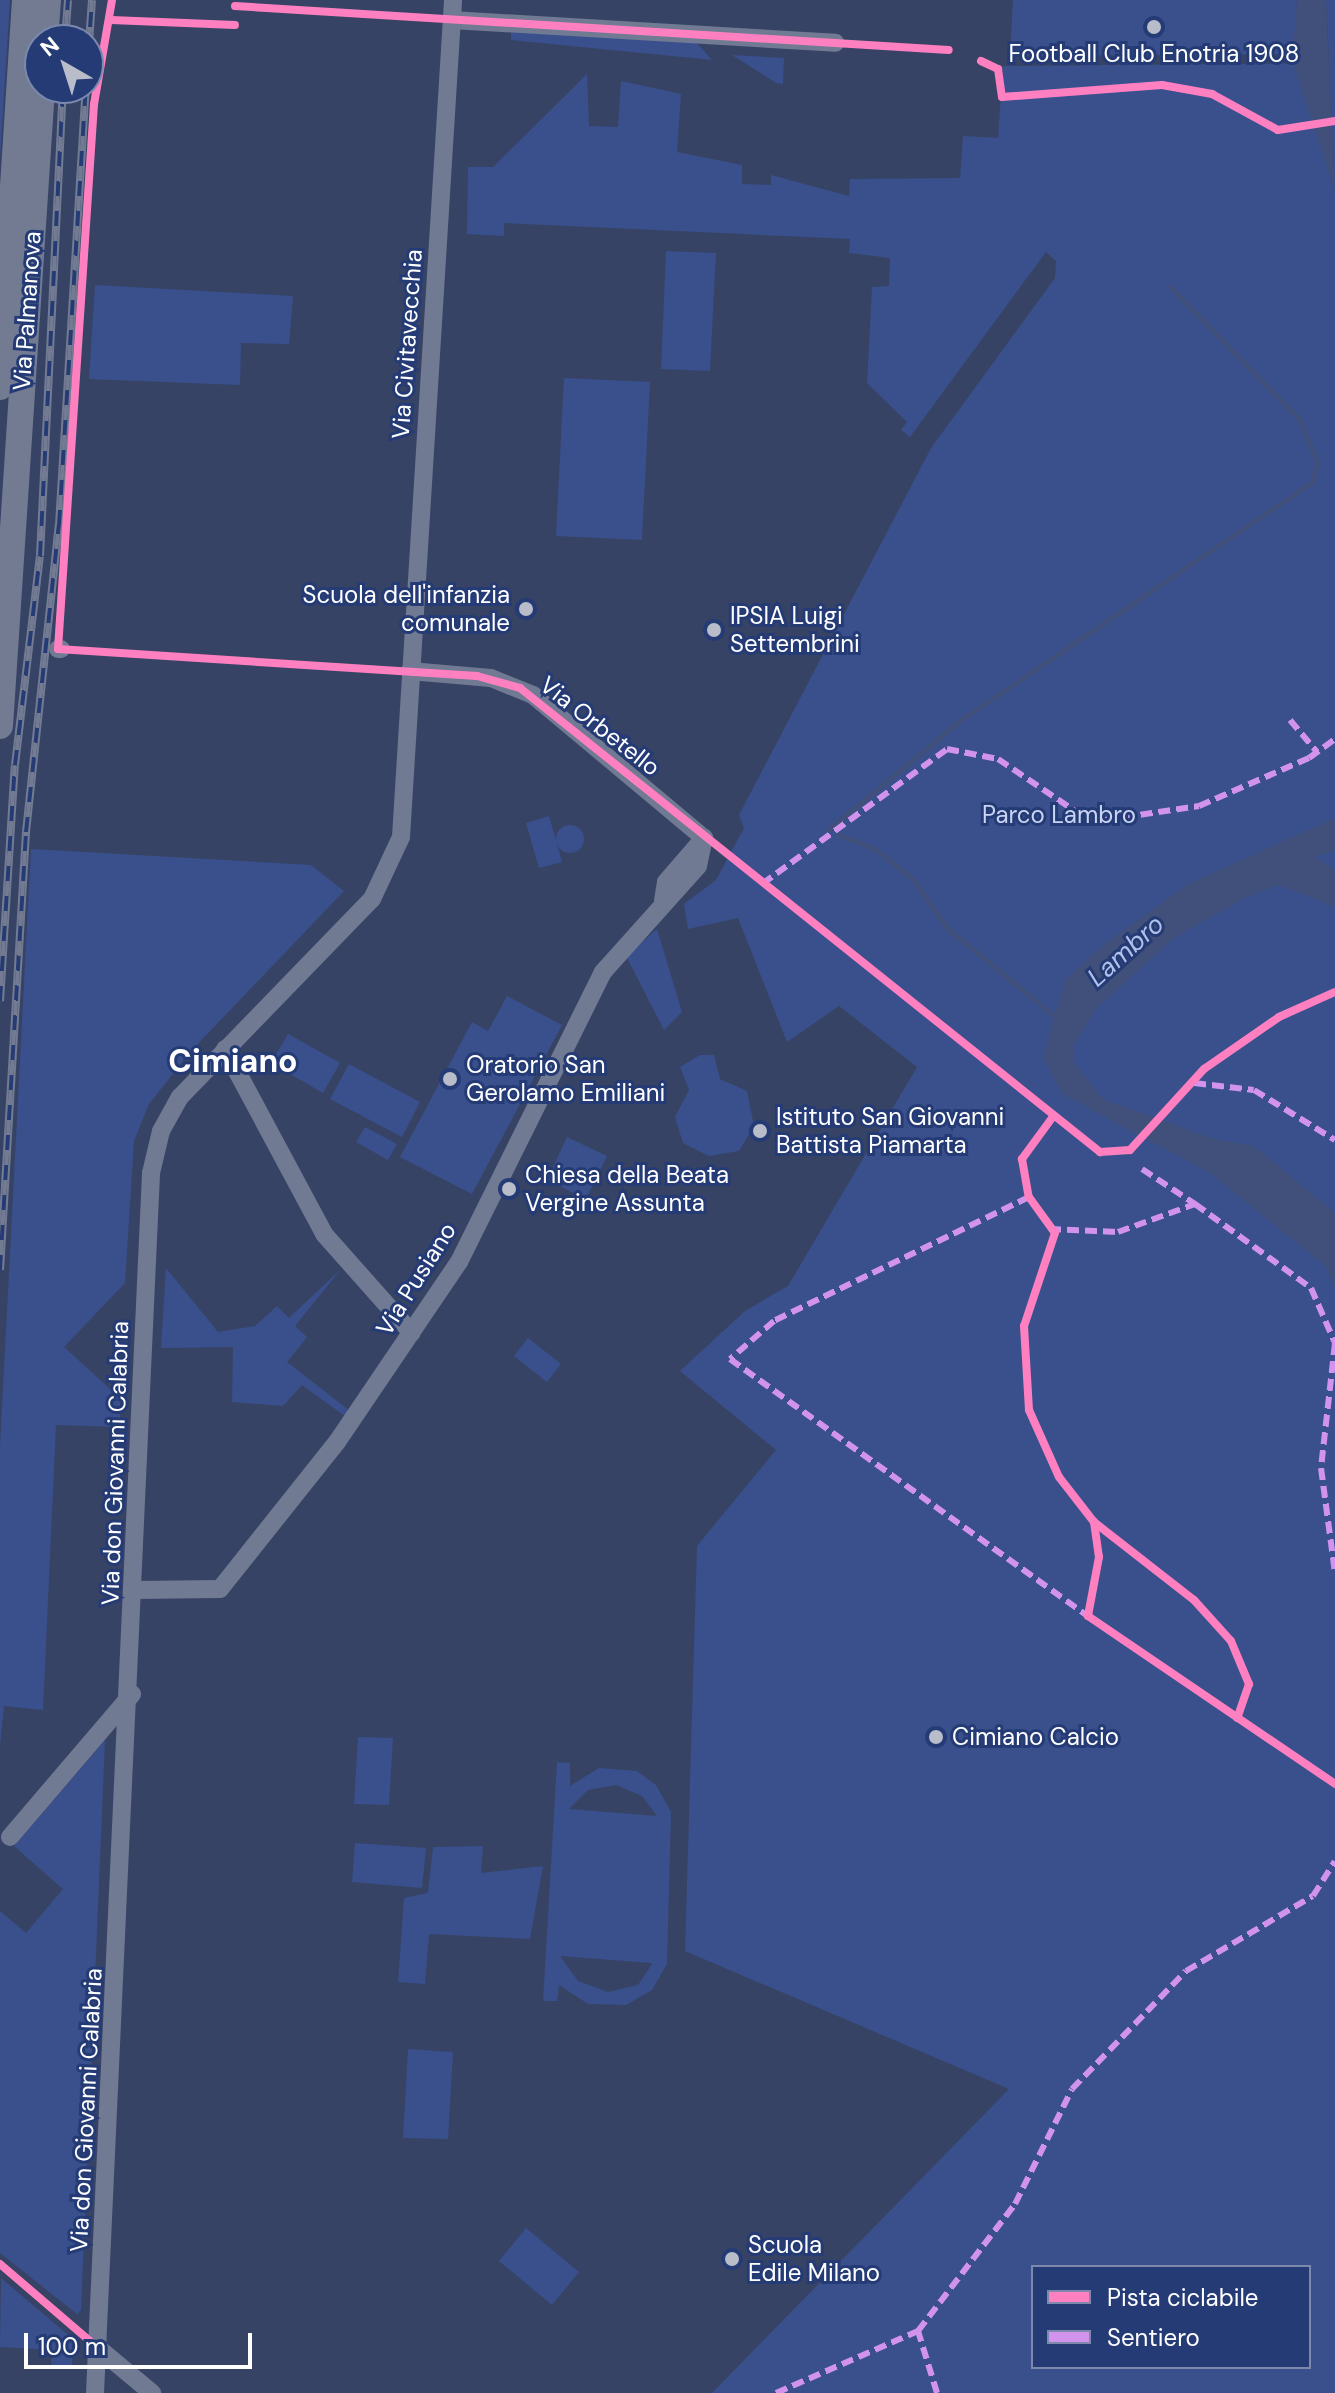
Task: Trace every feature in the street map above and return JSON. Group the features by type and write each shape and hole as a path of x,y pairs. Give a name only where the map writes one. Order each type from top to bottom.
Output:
{"highway":[{"name":"Via Palmanova","path":"0,387 25,0"},
{"path":"46,24 48,0"},
{"name":"Via Palmanova","path":"0,726 41,104"}],"street":[{"name":"Via Civitavecchia","path":"410,671 453,0"},
{"path":"452,20 835,43"},
{"name":"Via Orbetello","path":"410,671 491,678 533,695 704,838"},
{"name":"Via don Giovanni Calabria","path":"95,2393 132,1694 154,1159 174,1106 388,874 405,814 410,671"},
{"name":"Via Pusiano","path":"135,1590 201,1594 223,1587 412,1333 471,1240 598,980 664,902 666,882 704,838"},
{"path":"225,1049 324,1234 412,1333"},
{"path":"10,1837 132,1694"},
{"path":"97,2347 152,2393"}],"green space":[{"path":"0,0 10,0 0,158"},
{"name":"Football Club Enotria 1908","path":"1013,0 1297,0 1294,54 1010,56"},
{"name":"Parco Lambro","path":"1326,0 1335,0 1335,2393 712,2393 1009,2089 685,1951 697,1546 776,1450 680,1371 745,1311 788,1286 917,1067 839,1006 787,1042 738,918 688,929 684,904 716,880 744,828 739,815 931,448 1055,278 1056,261 1046,252 910,437 901,430 907,422 867,383 872,287 889,286 890,258 849,253 850,239 504,223 504,236 467,234 468,167 493,167 587,74 589,126 618,127 621,81 681,94 677,152 742,165 742,184 771,185 771,175 849,196 850,179 960,178 963,136 998,138 1003,66 1329,63"},
{"path":"511,32 696,42 712,60 511,40"},
{"path":"732,55 784,58 783,84 776,83"},
{"path":"666,251 716,253 710,371 661,369"},
{"path":"95,285 293,296 289,344 241,343 240,385 89,379"},
{"path":"564,378 650,382 642,540 556,536"},
{"path":"549,816 562,862 539,868 526,823"},
{"path":"570,825 580,829 584,839 580,849 570,853 560,849 556,839 560,829"},
{"path":"31,849 311,865 344,891 192,1050 149,1104 134,1141 125,1283 64,1347 120,1398 120,1427 56,1425 43,1710 4,1706 0,1745 0,1446"},
{"path":"657,929 682,1012 664,1030 626,956"},
{"path":"507,996 562,1025 472,1194 400,1157 472,1022 488,1031"},
{"path":"288,1034 340,1063 323,1093 271,1063"},
{"path":"700,1055 714,1055 720,1079 747,1091 754,1126 739,1151 709,1156 683,1143 675,1117 689,1090 680,1067"},
{"path":"349,1064 420,1102 402,1137 330,1099"},
{"path":"365,1127 397,1144 388,1160 356,1142"},
{"path":"567,1137 607,1156 586,1199 547,1180"},
{"path":"166,1268 218,1332 255,1326 277,1306 289,1318 341,1269 295,1326 307,1337 287,1362 350,1411 346,1417 302,1385 283,1406 232,1402 233,1347 161,1348"},
{"path":"528,1338 561,1364 547,1382 514,1356"},
{"path":"358,1737 393,1738 389,1805 354,1804"},
{"path":"105,1740 81,2310 77,2314 0,2253 0,1911 26,1933 63,1889 14,1846"},
{"path":"557,1762 570,1763 570,1786 599,1768 637,1771 656,1785 671,1812 667,1964 652,1990 626,2005 588,2004 559,1985 557,2001 543,2001","holes":["616,1785 642,1796 657,1816 569,1809 588,1790","560,1956 651,1963 652,1964 638,1985 608,1992 578,1981"]},
{"path":"355,1843 426,1848 422,1888 352,1882"},
{"path":"483,1846 481,1873 543,1866 530,1939 429,1934 425,1984 398,1982 404,1898 428,1893 433,1847"},
{"path":"408,2049 453,2052 448,2139 403,2138"},
{"path":"526,2228 579,2272 552,2305 499,2261"},
{"path":"1,2278 73,2339 72,2367 51,2365 52,2350 0,2347"}],"water":[{"path":"1297,0 1326,0 1335,191 1292,60"},
{"name":"Lambro","path":"1335,818 1335,850 1315,857 1335,870 1335,907 1278,885 1247,897 1174,938 1097,1008 1073,1046 1074,1062 1103,1099 1214,1139 1254,1146 1335,1213 1335,1288 1325,1266 1210,1173 1062,1094 1043,1057 1065,980 1103,945 1188,884"}],"waterway":[{"path":"829,829 962,719 1312,482 1317,462 1300,420 1170,287"},
{"path":"839,835 875,849 913,879 947,928 1054,1016"}],"railway":[{"path":"66,24 68,0"},
{"path":"90,24 92,0"},
{"path":"0,1001 15,765 40,556 62,104"},
{"path":"0,1270 26,832 59,525 85,104"}],"marked path":[{"path":"1290,720 1317,752"},
{"path":"762,884 947,749 998,759 1084,817 1105,820 1199,806 1309,758 1335,739"},
{"path":"1194,1083 1254,1090 1335,1140"},
{"path":"1142,1169 1195,1204"},
{"path":"1029,1197 774,1321 730,1359 1093,1620"},
{"path":"1049,1229 1118,1232 1195,1204 1311,1288 1335,1343 1321,1468 1335,1573"},
{"path":"937,2393 918,2331 1015,2204 1072,2089 1186,1971 1313,1896 1335,1861"},
{"path":"776,2393 918,2331"}],"cycle path":[{"path":"112,0 94,104 58,649 477,676 520,688 1100,1152 1130,1150 1204,1069 1279,1017 1335,992"},
{"path":"235,6 949,50"},
{"path":"111,20 235,25"},
{"path":"981,61 998,69 1002,97 1162,85 1212,94 1278,130 1335,121"},
{"path":"1052,1118 1022,1159 1029,1197 1055,1233 1024,1326 1029,1410 1059,1477 1094,1522 1194,1600 1231,1641 1249,1684 1237,1718"},
{"path":"1094,1522 1099,1557 1088,1616 1335,1784"},
{"path":"0,2264 97,2347"}],"place":[{"name":"Football Club Enotria 1908","path":"1154,27"},
{"name":"Scuola dell'infanzia comunale","path":"526,609"},
{"name":"IPSIA Luigi Settembrini","path":"714,630"},
{"name":"Oratorio San Gerolamo Emiliani","path":"450,1079"},
{"name":"Istituto San Giovanni Battista Piamarta","path":"760,1131"},
{"name":"Chiesa della Beata Vergine Assunta","path":"509,1189"},
{"name":"Cimiano Calcio","path":"936,1737"},
{"name":"Scuola Edile Milano","path":"732,2259"}],"district":[{"name":"Cimiano","path":"233,1061"}]}
